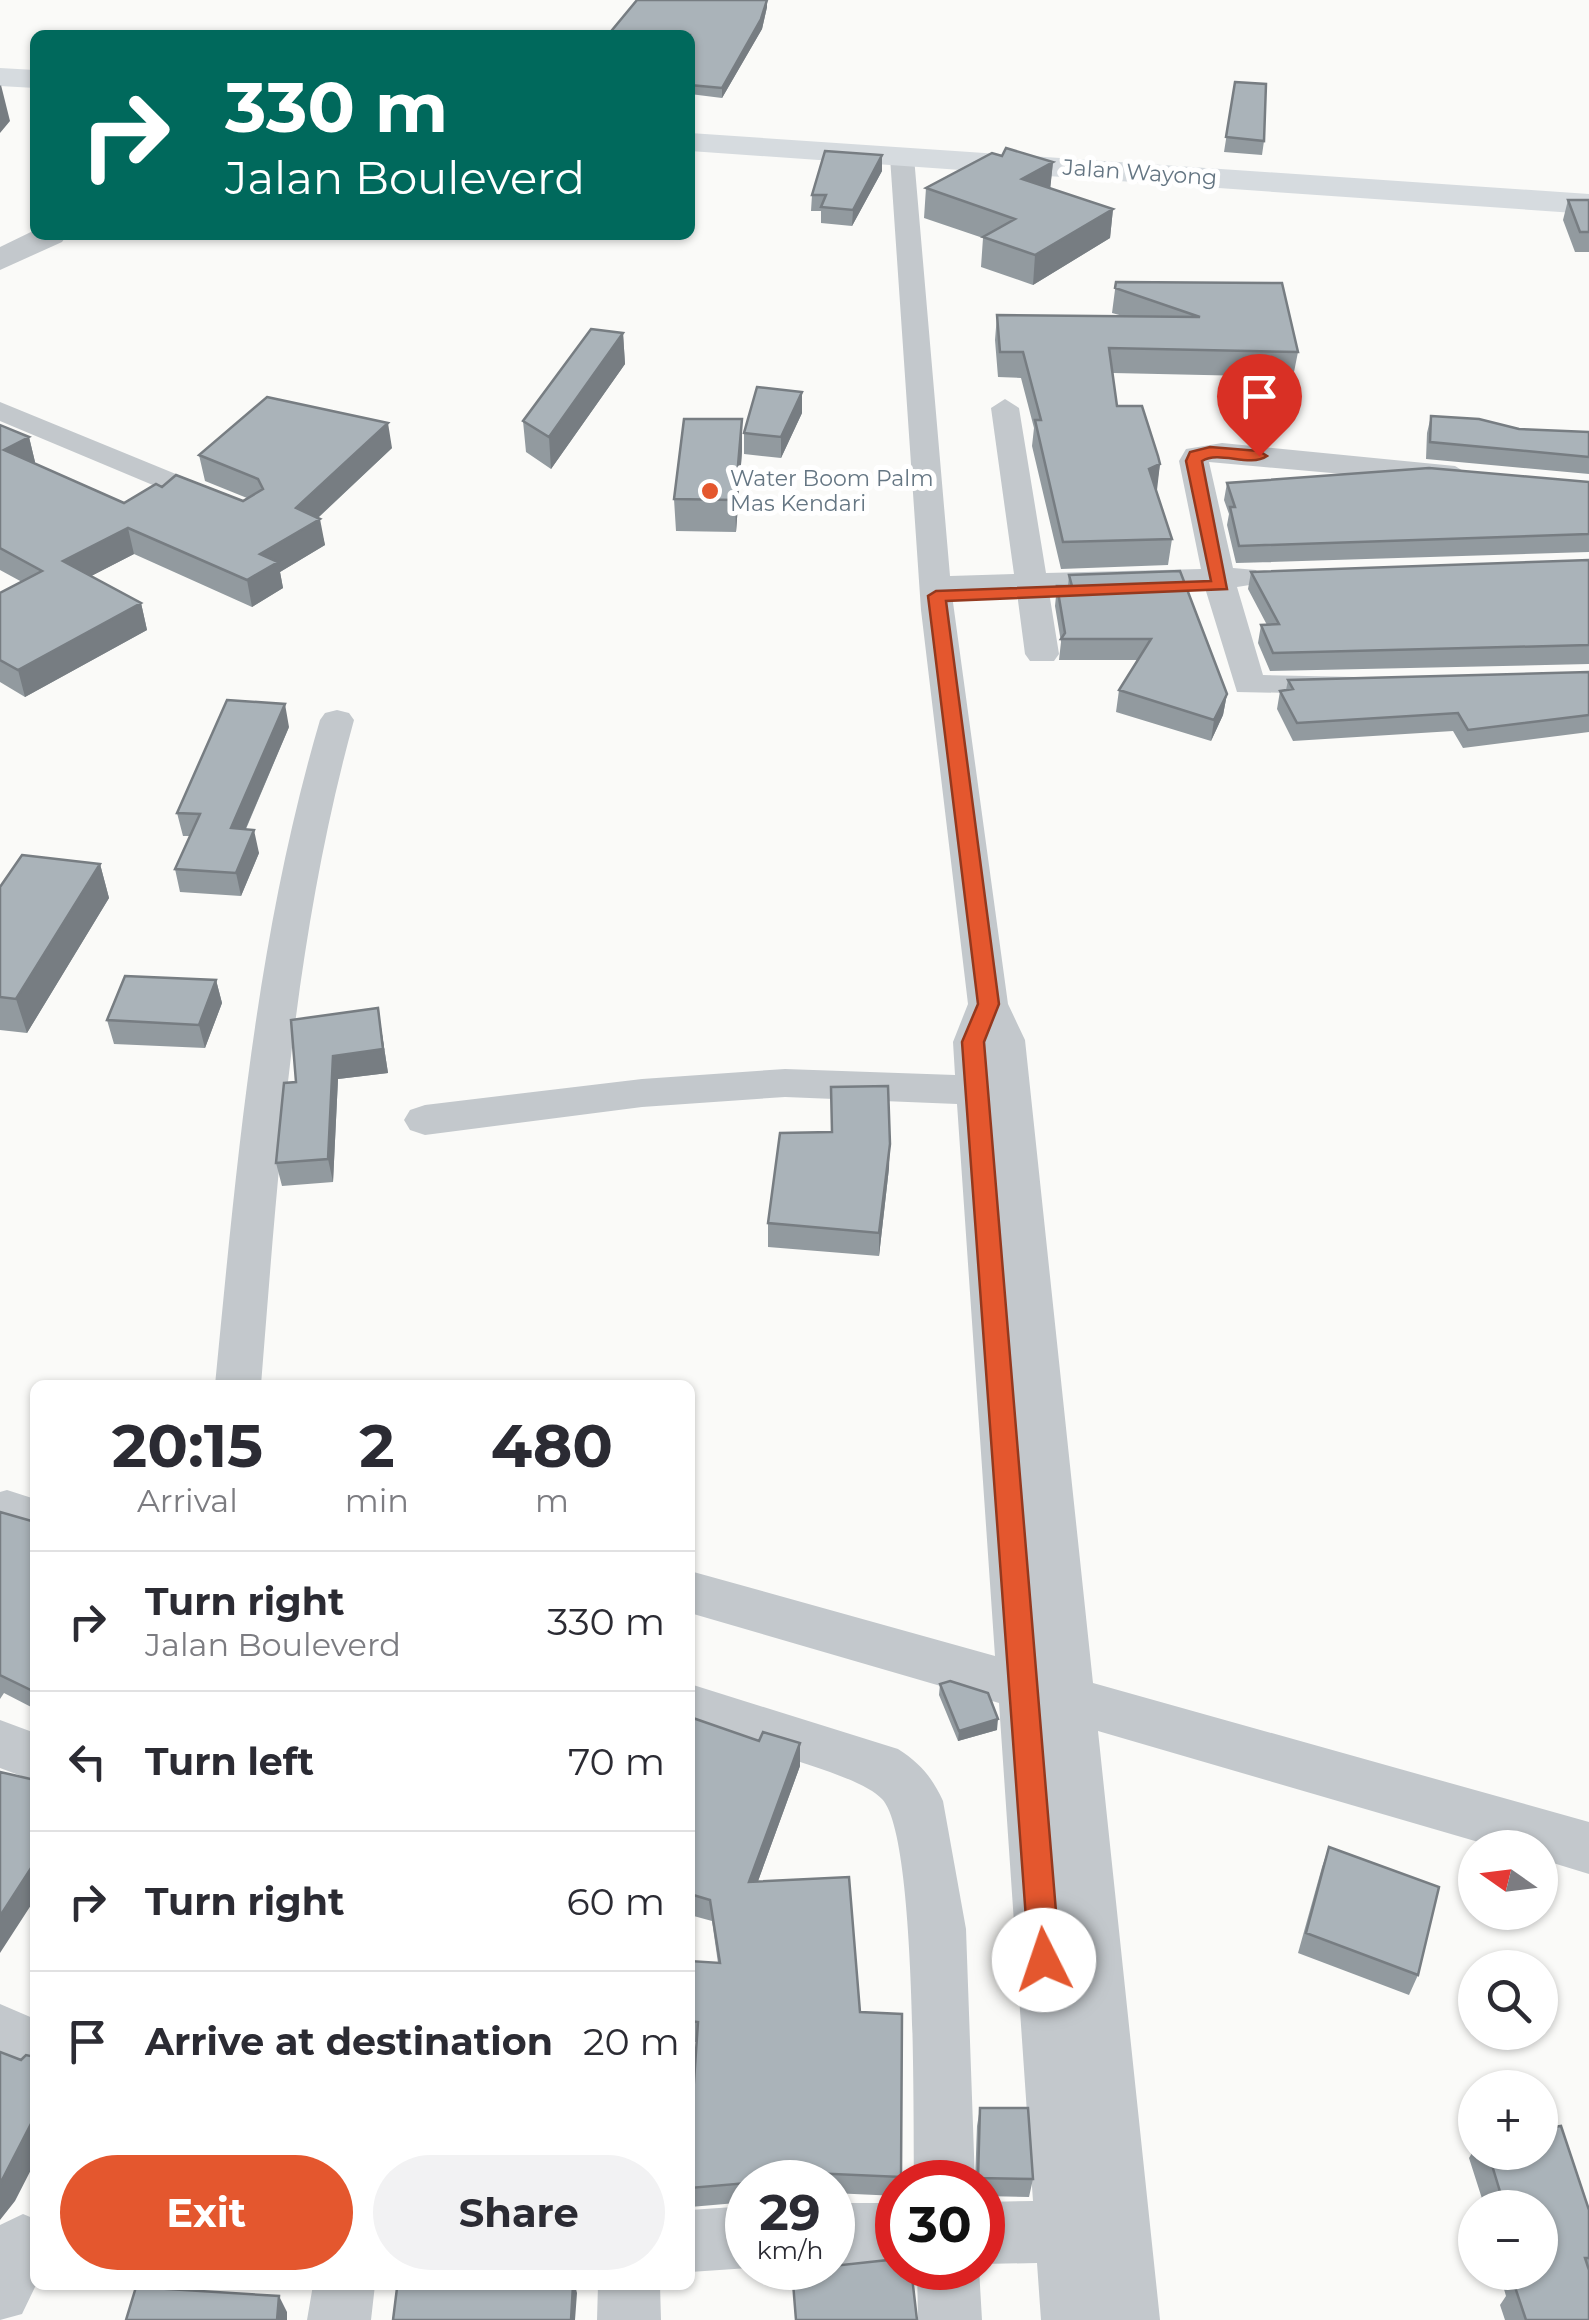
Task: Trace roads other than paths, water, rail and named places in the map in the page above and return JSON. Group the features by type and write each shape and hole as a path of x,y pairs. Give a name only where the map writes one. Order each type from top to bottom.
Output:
{"main road":[{"path":"0,77 30,79"},
{"path":"0,91 30,93"},
{"name":"Jalan Wayong","path":"695,129 1589,189"},
{"name":"Jalan Wayong","path":"695,142 1589,204"}],"street":[{"path":"902,157 936,591 988,1004 1005,1040 1046,1695 1064,2231 1073,2320"},
{"path":"0,260 40,240"},
{"path":"1005,408 1042,654"},
{"path":"0,411 250,514"},
{"path":"1384,683 1248,685 1220,582 1194,461 1196,455 1210,452 1483,477"},
{"path":"1200,489 1445,474"},
{"path":"936,591 1278,580"},
{"path":"238,1380 262,1134 294,882 302,837 337,720"},
{"path":"988,1004 973,1042 976,1090 1046,1695 1128,2320"},
{"path":"425,1120 642,1094 785,1083 976,1090"},
{"path":"695,1593 1589,1848"},
{"path":"695,1709 879,1766 900,1780 916,1802 938,1929 944,2160"},
{"path":"0,1744 30,1755"},
{"path":"0,2033 30,2046"},
{"path":"1005,2232 1064,2231"},
{"path":"695,2241 725,2239"},
{"path":"339,2320 343,2290"},
{"path":"628,2320 629,2290"},
{"path":"949,2290 950,2320"}],"place":[{"name":"Water Boom Palm Mas Kendari","path":"710,491"}]}
